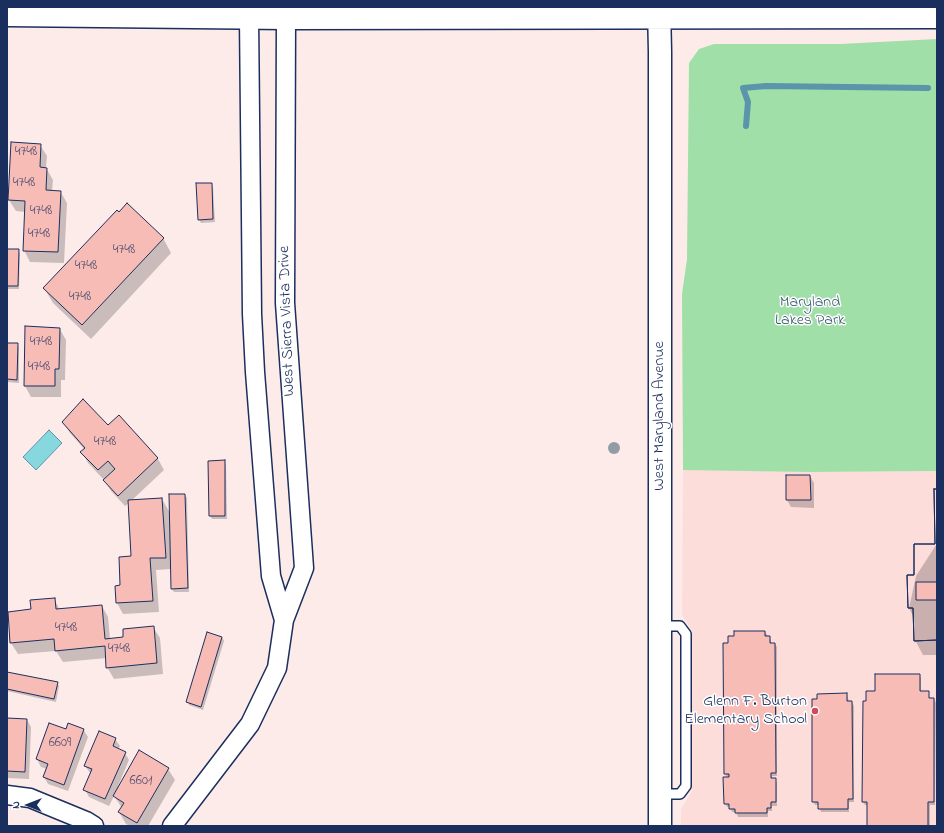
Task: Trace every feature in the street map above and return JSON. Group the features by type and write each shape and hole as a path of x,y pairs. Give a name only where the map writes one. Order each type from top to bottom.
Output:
{"street":[{"path":"7,15 43,11 286,18 659,12 937,17"},
{"name":"West Maryland Avenue","path":"659,12 660,826"},
{"name":"West Sierra Vista Drive","path":"249,17 252,314 255,372 271,576 284,620"},
{"name":"West Sierra Vista Drive","path":"172,826 250,724 277,668 284,620 304,568 285,303 286,18"},
{"path":"7,795 30,798 86,820 94,826"}],"shaded area":[{"name":"Glenn F. Burton Elementary School","path":"683,470 809,472 937,471 937,826 681,826 681,809 692,791 692,631 682,615"}],"green space":[{"name":"Maryland Lakes Park","path":"937,39 937,471 809,472 683,470 682,294 687,259 689,63 699,49 714,44 840,44"}],"water":[{"path":"49,430 62,443 36,470 23,457"}],"building":[{"path":"11,142 41,144 40,167 47,168 46,190 61,191 58,252 23,251 25,201 8,200"},
{"path":"196,183 212,183 213,219 198,220"},
{"path":"127,203 164,238 82,325 43,288 117,210 119,212"},
{"path":"7,249 19,249 18,286 7,286"},
{"path":"25,326 60,328 59,369 55,369 55,386 24,386"},
{"path":"7,343 18,343 17,380 7,379"},
{"path":"83,399 108,425 119,415 158,458 118,496 103,480 115,469 108,461 98,470 80,452 85,448 62,422"},
{"path":"225,460 225,516 209,516 208,461"},
{"path":"786,475 810,475 811,500 786,500"},
{"path":"934,489 937,489 937,582 916,582 916,600 937,600 937,640 914,641 913,608 908,608 907,575 914,575 914,544 935,544"},
{"path":"934,489 937,489 937,640 914,641 913,608 908,608 907,575 914,575 914,544 935,544"},
{"path":"169,494 185,494 188,588 171,589"},
{"path":"162,498 166,558 150,558 153,601 116,603 115,586 120,585 119,557 131,556 128,500"},
{"path":"55,598 56,609 102,605 105,639 123,637 123,629 154,626 157,663 106,668 105,646 55,651 54,639 10,643 8,612 31,609 30,600"},
{"path":"734,631 765,631 765,636 770,636 770,643 775,643 776,773 771,773 771,778 776,778 776,802 771,802 771,808 767,808 767,813 735,813 735,809 729,809 729,804 724,804 723,777 729,777 729,774 724,774 723,643 728,643 728,636 734,636"},
{"path":"207,632 222,637 201,707 186,702"},
{"path":"7,672 58,682 54,699 7,689"},
{"path":"875,674 920,674 920,691 929,691 929,698 934,698 934,802 928,802 928,826 867,826 867,802 862,802 863,701 866,701 866,691 875,691"},
{"path":"847,693 847,701 852,701 853,799 848,799 848,809 818,809 818,802 812,802 812,699 817,699 817,694"},
{"path":"7,718 27,719 25,772 7,771"},
{"path":"49,723 66,729 68,723 84,729 64,785 43,777 48,764 36,759"},
{"path":"99,731 116,738 113,746 126,752 105,799 83,790 92,769 84,766"},
{"path":"139,750 169,768 137,823 118,812 124,803 113,796"}],"waterway":[{"path":"746,126 748,102 743,88 766,86 928,88"}],"place":[{"name":"Glenn F. Burton Elementary School","path":"815,711"}]}
